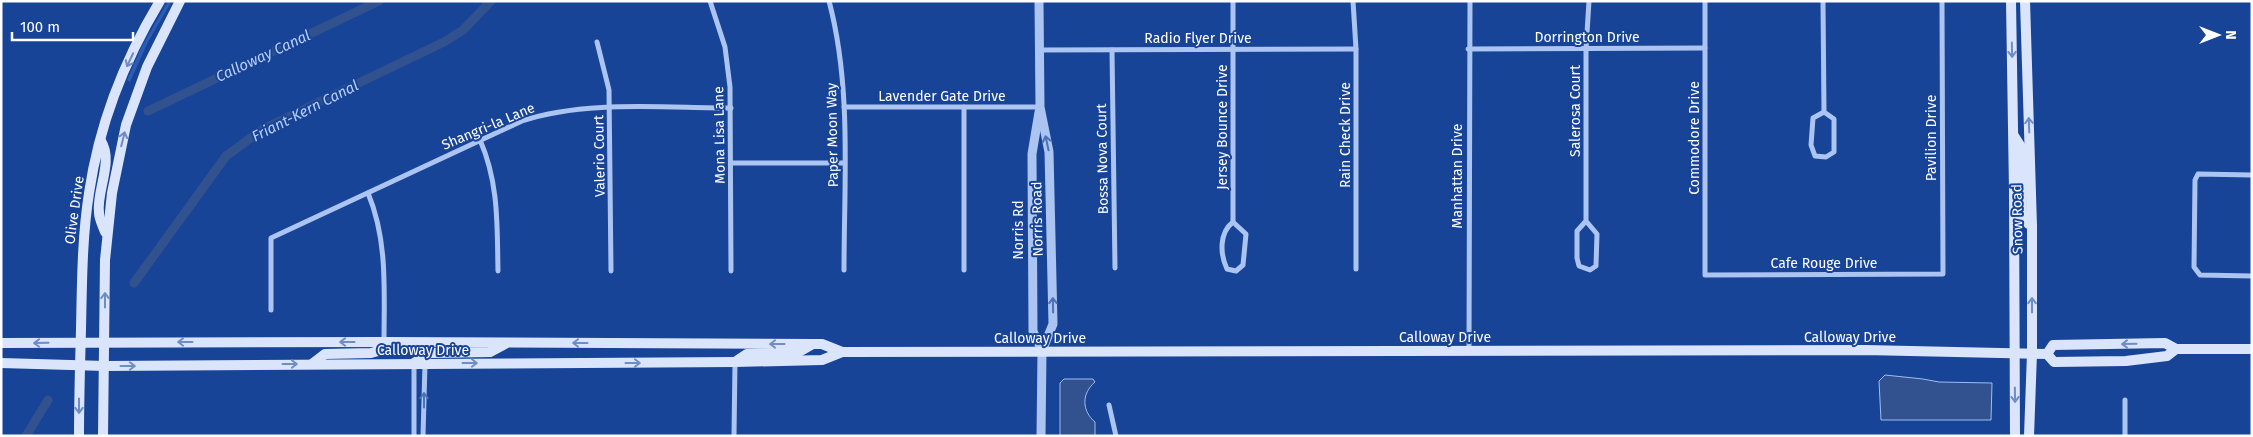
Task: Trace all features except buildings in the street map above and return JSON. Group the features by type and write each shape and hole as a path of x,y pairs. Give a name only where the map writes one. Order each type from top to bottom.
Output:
{"main road":[{"name":"Olive Drive","path":"79,436 79,365 84,228 89,191 100,140 114,93 160,1"},
{"path":"103,436 106,235 112,193 126,125 147,66 180,1"},
{"name":"Snow Road","path":"2011,1 2014,135 2015,436"},
{"name":"Snow Road","path":"2024,2 2032,226 2032,353 2029,436"},
{"path":"2014,135 2021,147 2022,215 2026,222 2032,226"},
{"path":"100,140 104,145 105,160 98,212 106,235"},
{"path":"311,364 326,354 378,351 384,342"},
{"name":"Calloway Drive","path":"1,343 822,344 842,352"},
{"path":"419,363 430,353 490,352 508,343"},
{"name":"Calloway Drive","path":"2047,354 2053,345 2165,343 2176,349 2252,348"},
{"path":"735,362 747,354 799,352 814,344"},
{"name":"Calloway Drive","path":"1,363 104,366 735,362 822,360 842,352 1469,350 1865,350 2032,353 2047,354 2054,362 2126,361 2167,356 2176,349"}],"street":[{"name":"Mona Lisa Lane","path":"710,1 725,47 729,78 731,108 731,271"},
{"name":"Paper Moon Way","path":"829,1 840,51 844,107 844,270"},
{"name":"Norris Road","path":"1039,1 1040,107 1049,152 1053,324 1042,351 1041,436"},
{"name":"Jersey Bounce Drive","path":"1233,1 1233,222 1246,234 1243,265 1236,271 1228,269 1224,261 1222,245 1224,233 1233,222"},
{"name":"Rain Check Drive","path":"1353,1 1356,49 1356,270"},
{"name":"Manhattan Drive","path":"1469,350 1468,49 1470,1"},
{"name":"Salerosa Court","path":"1586,221 1577,231 1577,258 1579,266 1590,270 1596,266 1598,256 1597,234 1586,221 1586,48 1589,1"},
{"name":"Commodore Drive","path":"1705,1 1705,275"},
{"path":"1824,1 1824,112"},
{"name":"Pavilion Drive","path":"1942,1 1943,274"},
{"name":"Valerio Court","path":"597,42 606,71 609,108 611,271"},
{"name":"Dorrington Drive","path":"1468,49 1705,48"},
{"name":"Radio Flyer Drive","path":"1039,50 1356,49"},
{"name":"Bossa Nova Court","path":"1112,50 1115,268"},
{"name":"Lavender Gate Drive","path":"844,107 1040,107"},
{"path":"964,107 964,270"},
{"name":"Norris Rd","path":"1040,107 1032,154 1032,262 1033,331 1042,351"},
{"name":"Shangri-la Lane","path":"272,310 272,238 480,140 539,115 576,109 731,108"},
{"path":"1824,112 1834,118 1834,152 1826,157 1814,156 1811,145 1814,118 1824,112"},
{"path":"480,140 495,188 498,271"},
{"path":"731,163 844,163"},
{"path":"2252,175 2198,174 2195,180 2194,268 2200,275 2252,276"},
{"path":"368,193 378,220 384,258 384,342"},
{"name":"Cafe Rouge Drive","path":"1705,275 1943,274"},
{"path":"734,436 735,362"},
{"path":"414,436 419,363"},
{"path":"419,363 423,436"},
{"path":"2125,436 2126,400"},
{"path":"1109,405 1116,436"}],"shaded area":[{"path":"168,1 172,1 148,42 130,82 127,80 141,48"},
{"path":"1885,375 1939,382 1992,383 1991,420 1881,420 1879,381"},
{"path":"1064,379 1093,379 1095,382 1087,392 1085,402 1088,413 1095,422 1095,436 1060,436 1060,383"}],"waterway":[{"name":"Calloway Canal","path":"148,111 379,1"},
{"name":"Friant-Kern Canal","path":"134,283 226,156 263,129 444,42 463,30 491,1"},
{"name":"Friant-Kern Canal","path":"26,436 48,400"}]}
